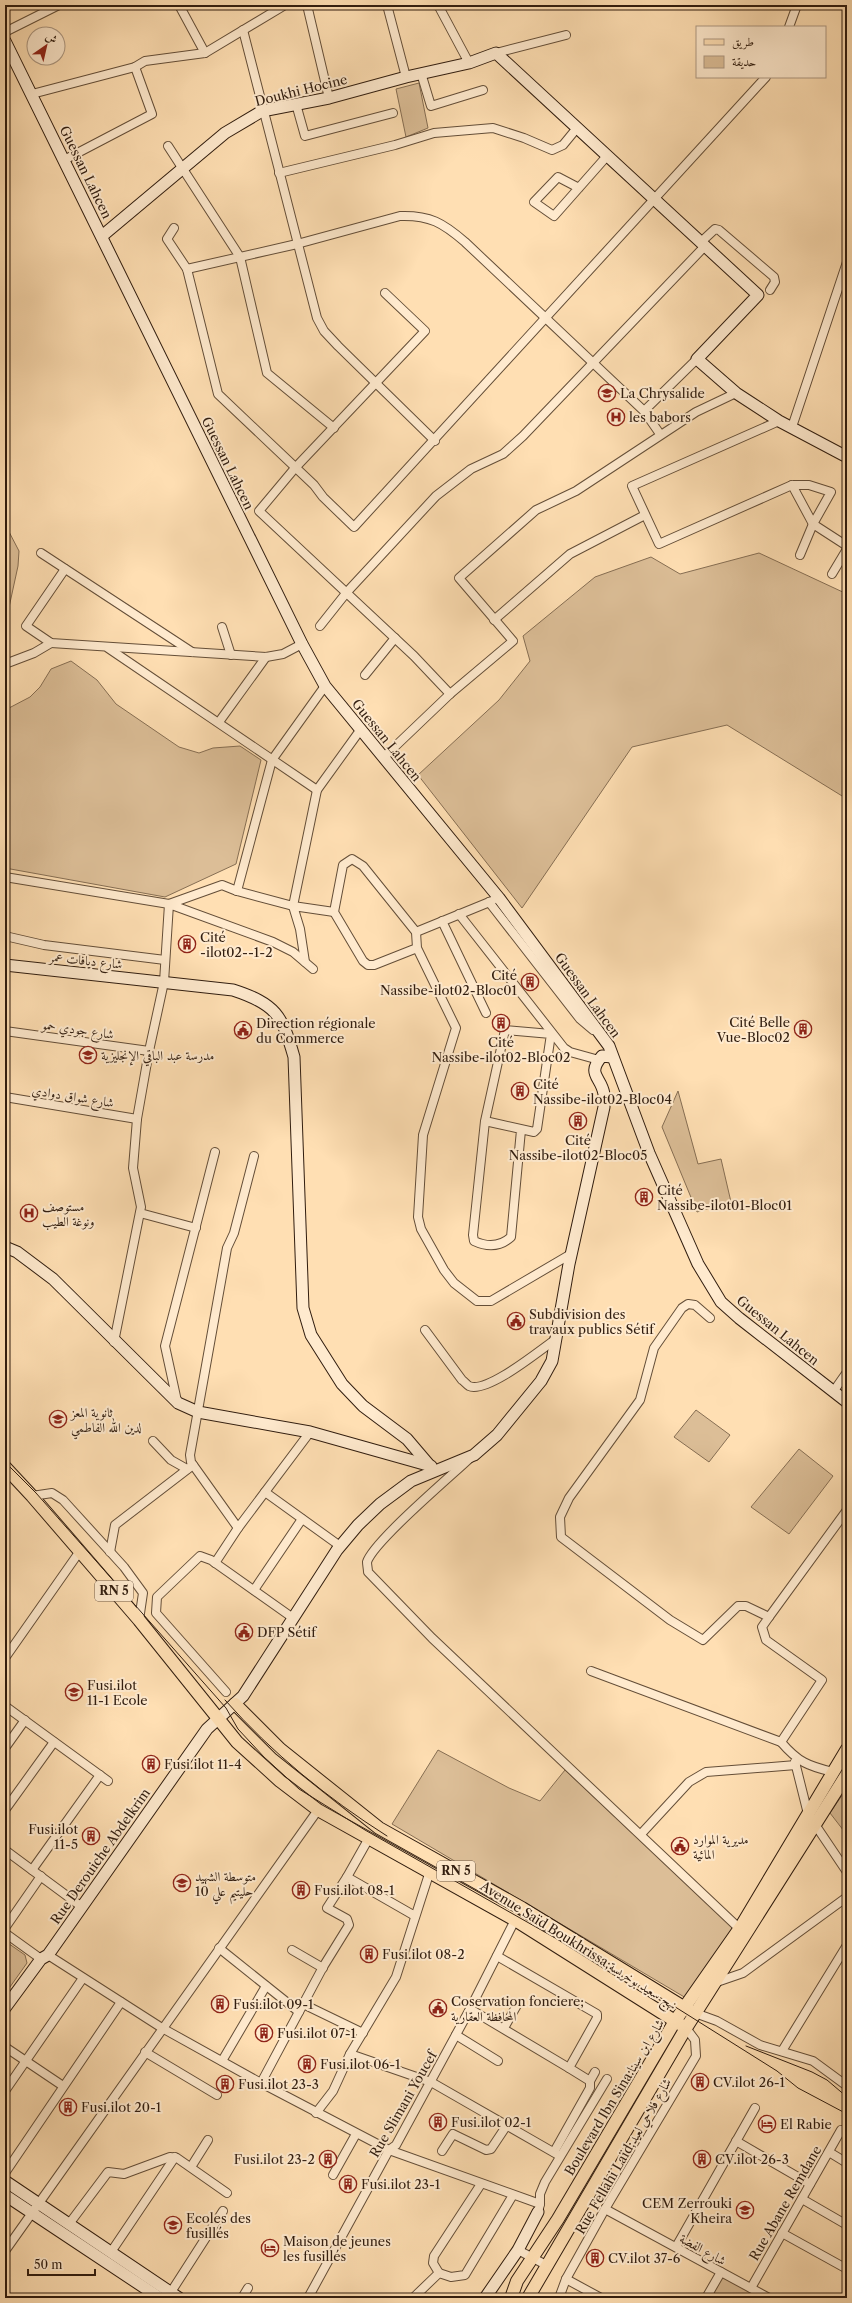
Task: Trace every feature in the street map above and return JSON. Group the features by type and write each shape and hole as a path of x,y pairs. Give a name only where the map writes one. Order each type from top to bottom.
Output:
{"main road":[{"name":"Avenue Saïd Boukhrissa;نهج سعيد بوخريسة","path":"5,1467 32,1496 139,1620 218,1719 260,1764 318,1810 430,1871 515,1920 686,2028"},
{"name":"Avenue Saïd Boukhrissa;نهج سعيد بوخريسة","path":"235,1704 280,1749 379,1828 522,1908 684,2008 695,2013"},
{"name":"Boulevard Ibn Sina:شارع ابن سينا","path":"528,2298 686,2028 714,1983 808,1814 847,1749"},
{"name":"Boulevard Ibn Sina:شارع ابن سينا","path":"511,2298 517,2281 558,2219 675,2021 743,1932 813,1828 847,1774"}],"street":[{"path":"5,32 59,5"},
{"path":"179,5 205,53"},
{"path":"32,94 136,67 146,61 205,53 285,5"},
{"path":"307,5 329,98"},
{"path":"387,5 406,77"},
{"path":"438,5 469,63"},
{"path":"789,26 797,5"},
{"path":"243,30 262,111 317,318 324,331 435,441"},
{"path":"496,54 566,35"},
{"name":"Guessan Lahcen","path":"5,41 302,644 325,686 360,728 605,1041 649,1153 698,1264 722,1302 739,1318 847,1402"},
{"path":"496,54 758,295 697,359 644,411"},
{"name":"Doukhi Hocine","path":"102,236 225,133 262,111 329,98 421,73 469,63 496,54"},
{"path":"64,160 152,114 136,67"},
{"path":"421,73 431,106 483,90"},
{"path":"174,228 167,239 186,269 218,394 354,527 656,200 765,78"},
{"path":"296,104 305,136 393,113"},
{"path":"278,173 395,145 434,133 485,128 493,128 524,138 552,150 563,145 577,128"},
{"path":"168,146 240,257 267,373 334,428"},
{"path":"579,188 558,177 534,202 554,216 579,188 607,156"},
{"path":"186,269 297,244 400,216 417,216 432,219 448,228 465,242 545,320 644,411 660,434"},
{"path":"320,626 347,592 436,496 471,469 503,454 523,436 593,363 703,244 715,229 719,230 774,277 775,282 770,290"},
{"path":"792,427 847,262"},
{"path":"385,293 425,331 295,468 259,511 347,592 450,694"},
{"path":"697,359 736,393 779,420 847,457"},
{"path":"383,758 450,694 513,641 459,578 536,510 576,490 696,412 736,393"},
{"path":"779,420 632,486 658,544 792,485 809,485 831,492 813,524 800,555"},
{"path":"792,485 813,524 847,546"},
{"path":"494,620 570,554 645,515"},
{"path":"832,574 847,549"},
{"path":"40,553 192,652"},
{"path":"65,569 26,626 51,643 107,648 266,657 283,654 302,644"},
{"path":"222,627 231,655"},
{"path":"365,675 395,638"},
{"path":"5,664 34,653 51,643"},
{"path":"107,648 219,722 317,790"},
{"path":"219,722 266,657"},
{"path":"237,891 272,760 325,686"},
{"path":"305,962 294,906 317,790 360,728"},
{"path":"417,948 374,965 368,965 334,912 343,865 352,859 363,866 416,932 417,948 456,1028 422,1135 418,1189 418,1217 421,1229 444,1270 454,1284 477,1301 491,1301 571,1254"},
{"path":"5,876 169,904 273,942 293,952 313,969"},
{"path":"169,904 222,885 237,891 294,906 334,912"},
{"path":"416,932 494,900"},
{"path":"114,1342 141,1207 133,1168 137,1118 148,1051 164,982 169,904"},
{"path":"459,914 552,1035 570,1052 599,1060 602,1056 612,1057"},
{"path":"442,921 486,1013"},
{"path":"5,936 44,945 165,960"},
{"name":"شارع ديافات عمر","path":"5,965 209,986 233,990 251,996 265,1004 276,1014 286,1027 294,1057 303,1308 311,1335 342,1384 363,1406 407,1439 430,1466"},
{"path":"521,1130 511,1237 497,1246 480,1244 474,1241 473,1235 485,1121 505,1030 552,1035"},
{"name":"شارع جودي حمو","path":"5,1031 148,1051"},
{"path":"485,1121 534,1132 538,1126 552,1035"},
{"name":"Rue Derouiche Abdelkrim","path":"5,2008 82,1907 207,1729 242,1696 340,1546 358,1525 380,1504 411,1481 474,1455 497,1436 541,1381 552,1361 571,1254 604,1107 604,1093 595,1075 595,1065 599,1060"},
{"name":"شارع شواق دوادي","path":"5,1096 137,1118"},
{"path":"178,1403 173,1389 165,1346 215,1152"},
{"path":"190,1467 190,1455 227,1248 234,1233 254,1156"},
{"path":"140,1213 196,1228"},
{"path":"5,1247 17,1252 52,1279 114,1342 178,1403 198,1412 310,1432 442,1469"},
{"path":"710,1318 695,1305 688,1304 682,1308 654,1348 640,1400 569,1498 560,1517 561,1537 670,1620 703,1640 738,1606 746,1606 768,1617"},
{"path":"425,1330 462,1380 470,1386 478,1386 496,1380 556,1339"},
{"path":"833,1392 847,1372"},
{"path":"215,1563 238,1528 310,1432"},
{"path":"153,1442 171,1460 190,1467 238,1528"},
{"path":"474,1455 399,1524 376,1548 367,1562 368,1572 432,1638 743,1932"},
{"path":"110,1552 115,1525 190,1467"},
{"path":"265,1492 340,1546"},
{"path":"32,1496 52,1493 63,1500 110,1552 143,1593 139,1620"},
{"path":"781,1742 822,1680 766,1640 762,1627 847,1510"},
{"path":"254,1590 302,1519"},
{"path":"5,1658 80,1551"},
{"path":"226,1692 156,1614 157,1597 200,1556 215,1563 293,1618"},
{"path":"591,1671 781,1742 794,1757 810,1767 833,1772"},
{"path":"5,1706 108,1781"},
{"path":"5,1748 25,1720"},
{"path":"5,1810 54,1742"},
{"path":"794,1757 808,1814 813,1828 847,1872"},
{"path":"641,1834 689,1782 706,1772 796,1765"},
{"path":"32,1870 100,1776"},
{"path":"5,2251 318,1810"},
{"path":"261,2084 323,1968 349,1925 347,1919 327,1908 347,1877 368,1838"},
{"path":"5,1850 82,1907"},
{"path":"316,2113 333,2091 350,2054 396,1977 430,1871"},
{"path":"5,1928 41,1876"},
{"path":"347,1877 415,1916"},
{"path":"714,1983 742,1973 847,1897"},
{"name":"Rue Slimani Youcef","path":"308,2298 389,2150 396,2145 431,2082 515,1920"},
{"path":"5,1933 44,1957 83,1978 162,2028 261,2084 356,2134 389,2150 513,2195 539,2208"},
{"path":"782,2051 847,1945"},
{"path":"219,1948 299,2012"},
{"path":"292,1950 323,1968"},
{"path":"497,1956 597,2014 594,2031 569,2068"},
{"path":"5,2091 83,1978"},
{"path":"222,2061 266,1986"},
{"path":"5,2173 121,2002"},
{"path":"304,2004 363,2033"},
{"path":"504,2028 517,2005"},
{"path":"470,2009 504,2028 590,2081"},
{"path":"695,2013 717,2021 751,2041 813,2061 847,2086"},
{"name":"Rue Fellahi Laïd;شارع فلاحي لعيد","path":"559,2298 566,2279 605,2209 696,2056 695,2040 686,2028"},
{"path":"456,2035 498,2061"},
{"path":"5,2047 64,2086"},
{"path":"145,2052 217,2096"},
{"path":"350,2054 431,2082 557,2154"},
{"path":"485,2298 518,2250 539,2208 540,2194 557,2154 590,2088 590,2081 595,2072"},
{"path":"557,2154 606,2079"},
{"path":"676,2247 755,2108"},
{"path":"442,2151 453,2134 486,2150 491,2149 507,2125"},
{"name":"Rue Abane Remdane","path":"750,2288 841,2130"},
{"path":"333,2174 356,2134"},
{"path":"191,2167 208,2140"},
{"path":"736,2141 810,2184"},
{"path":"829,2152 847,2162"},
{"path":"69,2224 108,2172 124,2174 156,2161 175,2157 227,2193"},
{"path":"111,2252 175,2157"},
{"path":"5,2181 175,2295 223,2211"},
{"path":"439,2274 434,2263 434,2256 481,2184"},
{"path":"5,2195 160,2298"},
{"path":"439,2274 451,2277 465,2275 513,2195"},
{"path":"802,2199 847,2225"},
{"name":"شارع الفضة","path":"605,2209 769,2298"},
{"path":"782,2233 847,2269"},
{"path":"518,2250 548,2266"},
{"path":"706,2298 721,2272"},
{"path":"413,2298 439,2274"},
{"path":"566,2279 601,2298"},
{"path":"242,2298 248,2288"}],"green space":[{"path":"419,83 428,128 406,137 396,89"},
{"path":"5,528 7,528 19,551 18,566 8,612 5,615"},
{"path":"759,553 847,594 847,799 727,725 632,747 522,908 418,775 499,700 530,661 523,636 595,577 651,557 680,574"},
{"path":"71,661 97,680 116,704 179,747 199,753 213,748 240,746 261,760 236,864 165,897 5,868 5,705 9,708 30,697 40,687 51,669"},
{"path":"678,1091 698,1164 721,1159 731,1202 697,1212 662,1127"},
{"path":"696,1410 730,1435 709,1462 674,1437"},
{"path":"799,1449 833,1476 789,1534 751,1507"},
{"path":"438,1750 509,1788 540,1801 565,1770 733,1928 686,1998 392,1824"},
{"path":"847,1788 847,1835 830,1813"},
{"path":"5,1941 25,1955 27,1963 5,1994"},
{"path":"721,2275 762,2298 709,2298"}],"tram line":[{"path":"5,1462 36,1493 226,1708 238,1729 264,1757 299,1789 365,1830 661,1998 777,2071 798,2088 847,2114"},
{"path":"225,1700 243,1720 301,1774 343,1806 387,1836"},
{"path":"746,2046 812,2072 827,2080 847,2097"}],"place":[{"name":"La Chrysalide","path":"607,393"},
{"name":"les babors","path":"616,417"},
{"name":"Cité -ilot02--1-2","path":"187,944"},
{"name":"Cité Nassibe-ilot02-Bloc01","path":"530,982"},
{"name":"Cité Nassibe-ilot02-Bloc02","path":"501,1023"},
{"name":"Cité Belle Vue-Bloc02","path":"803,1029"},
{"name":"Direction régionale du Commerce","path":"243,1030"},
{"name":"مدرسة عبد الباقي الإنجليزية","path":"88,1055"},
{"name":"Cité Nassibe-ilot02-Bloc04","path":"520,1091"},
{"name":"Cité Nassibe-ilot02-Bloc05","path":"578,1121"},
{"name":"Cité Nassibe-ilot01-Bloc01","path":"644,1197"},
{"name":"مستوصف ونوغة الطيب","path":"29,1213"},
{"name":"Subdivision des travaux publics Sétif","path":"516,1321"},
{"name":"ثانوية المعز لدين الله الفاطمي","path":"58,1419"},
{"name":"DFP Sétif","path":"244,1632"},
{"name":"Fusi.ilot 11-1 Ecole","path":"74,1692"},
{"name":"Fusi.ilot 11-4","path":"151,1764"},
{"name":"Fusi.ilot 11-5","path":"91,1836"},
{"name":"مديرية الموارد المائية","path":"680,1846"},
{"name":"متوسطة الشهيد حليتيم علي 10","path":"182,1883"},
{"name":"Fusi.ilot 08-1","path":"301,1890"},
{"name":"Fusi.ilot 08-2","path":"369,1954"},
{"name":"Fusi.ilot 09-1","path":"220,2004"},
{"name":"Coservation fonciere; المحافظة العقارية","path":"438,2008"},
{"name":"Fusi.ilot 07-1","path":"264,2033"},
{"name":"Fusi.ilot 06-1","path":"307,2064"},
{"name":"CV.ilot 26-1","path":"700,2082"},
{"name":"Fusi.ilot 23-3","path":"225,2084"},
{"name":"Fusi.ilot 20-1","path":"68,2107"},
{"name":"Fusi.ilot 02-1","path":"438,2122"},
{"name":"El Rabie","path":"767,2124"},
{"name":"Fusi.ilot 23-2","path":"328,2159"},
{"name":"CV.ilot 26-3","path":"702,2159"},
{"name":"Fusi.ilot 23-1","path":"348,2184"},
{"name":"CEM Zerrouki Kheira","path":"745,2210"},
{"name":"Ecoles des fusillés","path":"173,2225"},
{"name":"Maison de jeunes les fusillés","path":"270,2248"},
{"name":"CV.ilot 37-6","path":"595,2258"}]}
